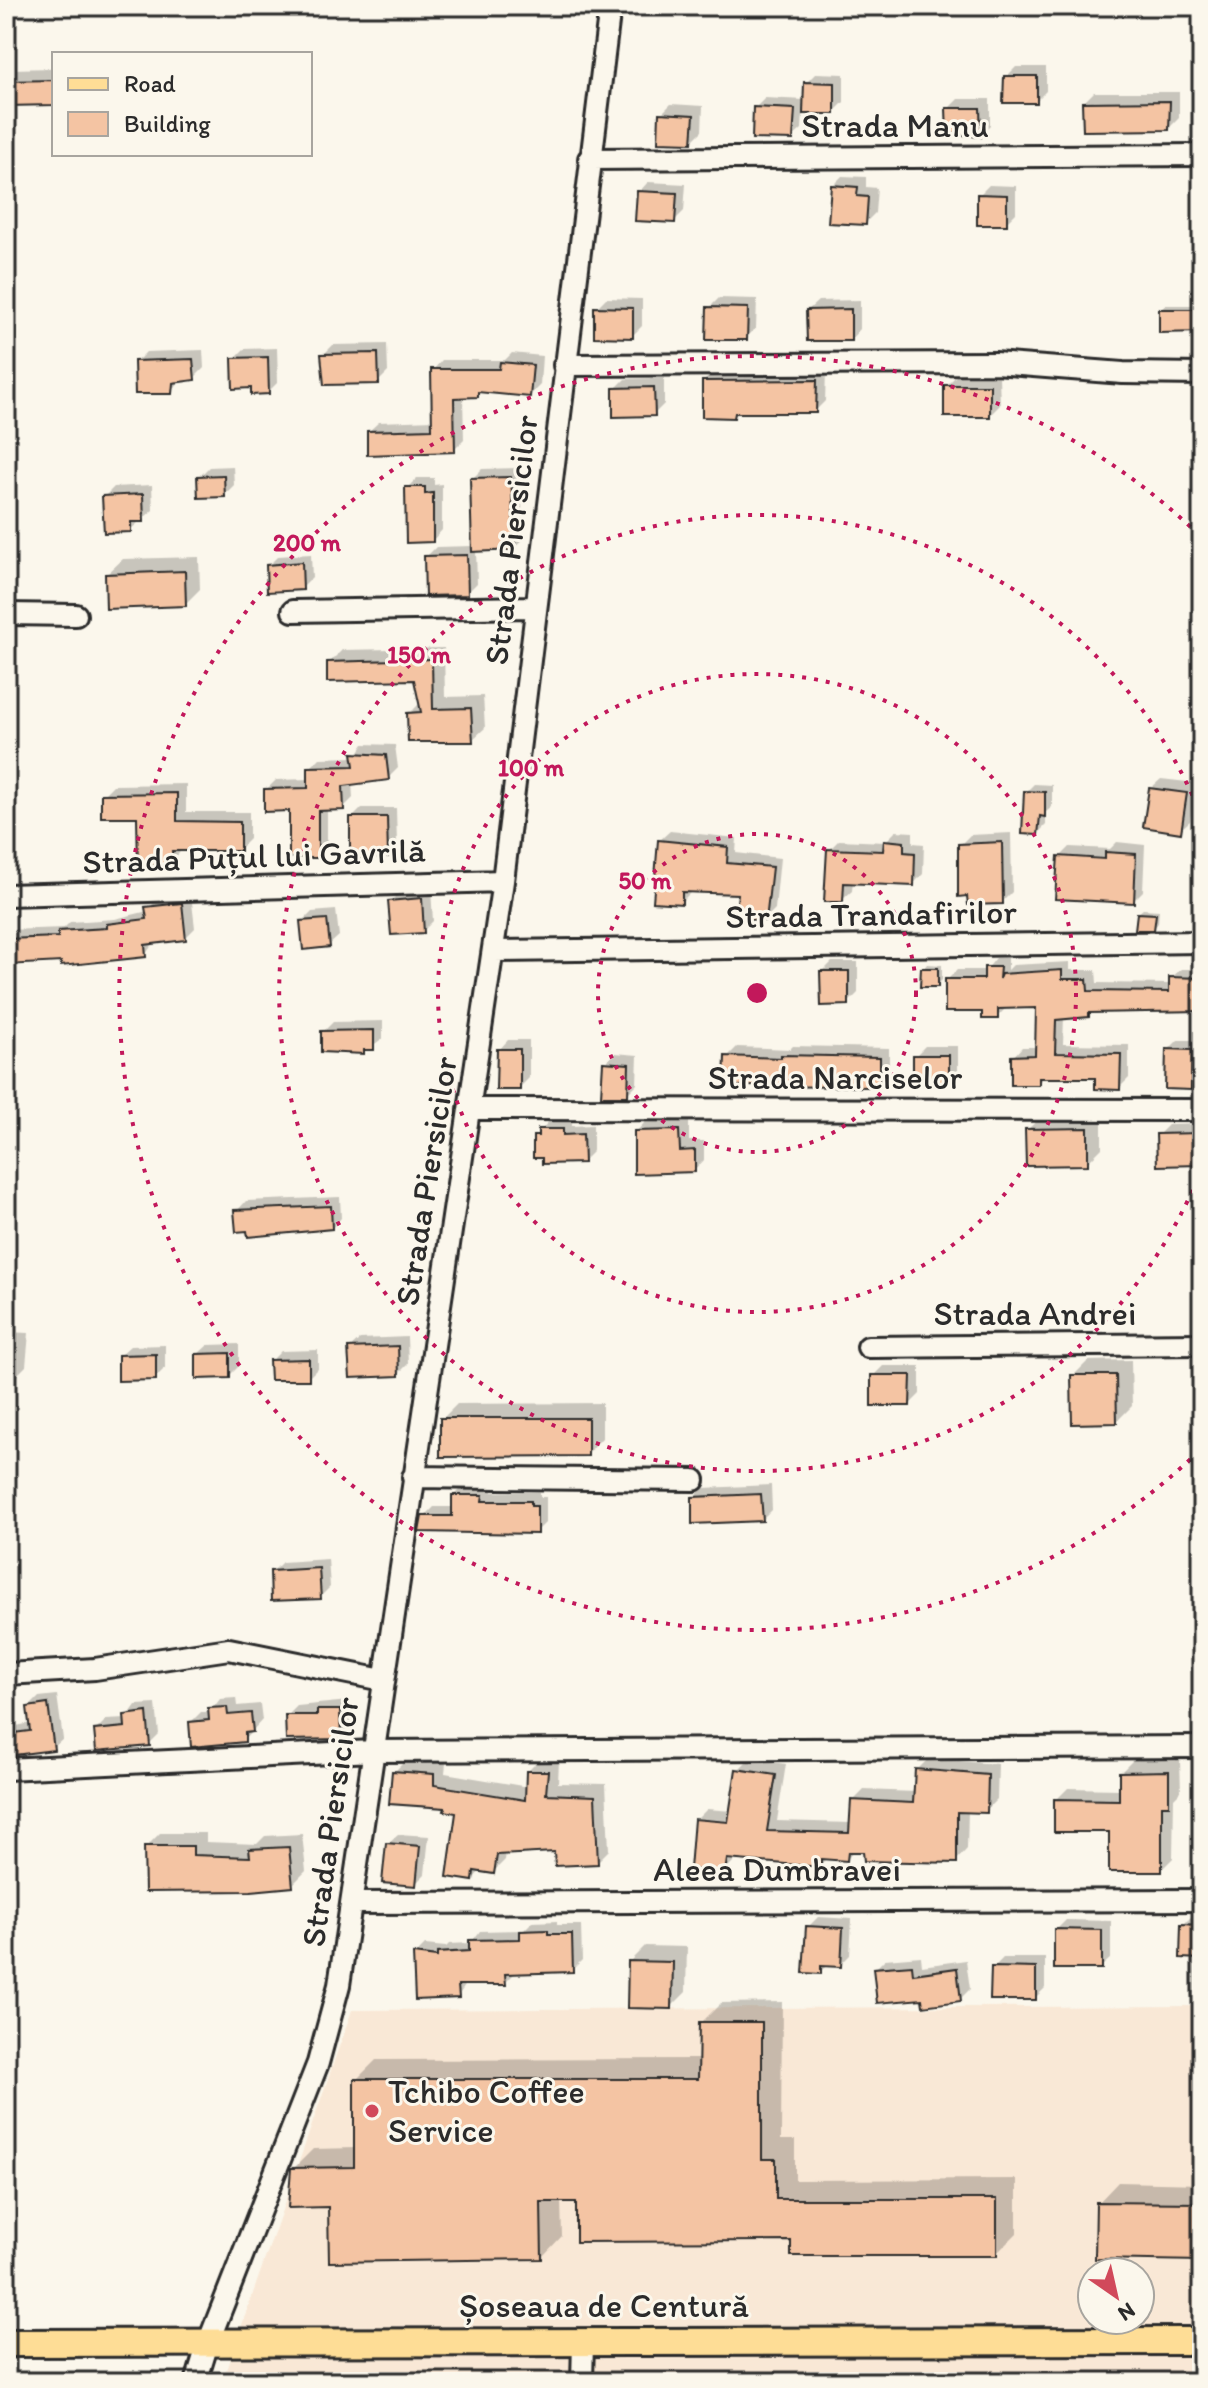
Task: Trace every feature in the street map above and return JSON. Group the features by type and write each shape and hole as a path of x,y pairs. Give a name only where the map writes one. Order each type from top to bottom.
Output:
{"main road":[{"name":"Șoseaua de Centură","path":"6,2343 1202,2341"}],"street":[{"name":"Strada Piersicilor","path":"196,2382 208,2343 322,2051 339,1985 503,881 610,6"},
{"name":"Strada Manu","path":"589,159 1202,155"},
{"path":"564,365 995,363 1123,373 1202,374"},
{"path":"293,611 536,607"},
{"path":"6,614 76,615"},
{"name":"Strada Puțul lui Gavrilă","path":"6,895 503,881"},
{"name":"Strada Trandafirilor","path":"493,951 1202,942"},
{"name":"Strada Narciselor","path":"469,1109 1202,1110"},
{"name":"Strada Andrei","path":"868,1347 1202,1344"},
{"path":"413,1477 694,1480"},
{"path":"6,1674 95,1669 229,1649 383,1680"},
{"path":"6,1769 373,1751 1202,1747"},
{"name":"Aleea Dumbravei","path":"353,1903 1202,1900"},
{"path":"582,2382 583,2341"}],"shaded area":[{"path":"1202,2006 1202,2382 222,2382 352,2010"}],"building":[{"path":"1004,76 1037,76 1037,103 1003,103"},
{"path":"52,80 52,105 6,106 6,81"},
{"path":"804,82 835,83 835,114 803,114"},
{"path":"1170,101 1169,130 1083,131 1082,102"},
{"path":"753,107 795,109 793,140 752,139"},
{"path":"946,108 980,108 981,137 947,133"},
{"path":"659,113 694,115 692,143 658,142"},
{"path":"831,185 858,187 857,196 868,197 866,225 828,223"},
{"path":"637,191 677,193 675,223 635,221"},
{"path":"977,194 1007,195 1007,225 977,225"},
{"path":"594,307 633,308 633,338 594,337"},
{"path":"707,307 748,308 747,340 706,340"},
{"path":"851,309 851,341 807,341 806,310"},
{"path":"1159,309 1202,309 1202,332 1159,333"},
{"path":"378,353 379,384 324,385 321,354"},
{"path":"268,357 269,394 251,395 251,388 233,389 232,358"},
{"path":"193,359 195,380 173,383 172,394 135,394 134,361"},
{"path":"500,362 533,365 530,397 478,392 478,397 454,398 455,452 367,455 367,431 432,429 431,369 499,369"},
{"path":"817,380 816,413 735,413 734,418 702,417 702,381"},
{"path":"944,385 990,385 990,417 944,417"},
{"path":"654,387 655,416 613,417 613,388"},
{"path":"224,475 225,497 198,498 197,476"},
{"path":"511,477 515,550 472,552 470,478"},
{"path":"405,487 425,487 425,494 433,493 433,542 406,543"},
{"path":"143,494 144,522 131,522 131,532 104,533 102,496"},
{"path":"467,555 468,595 425,596 424,556"},
{"path":"302,562 303,590 267,592 266,565"},
{"path":"185,571 186,606 106,609 105,574"},
{"path":"432,659 433,709 471,708 473,742 408,742 407,713 421,712 414,680 327,682 327,662"},
{"path":"352,753 386,755 389,780 343,786 344,810 318,811 318,858 289,858 289,811 264,812 264,789 308,788 308,767 354,766"},
{"path":"1149,788 1187,793 1181,833 1143,827"},
{"path":"1024,791 1045,792 1045,817 1040,816 1038,835 1022,834"},
{"path":"177,793 177,821 240,822 240,851 172,851 173,865 138,866 137,817 101,817 101,794"},
{"path":"350,817 387,817 388,857 350,858"},
{"path":"658,840 728,847 727,863 772,867 766,921 735,918 738,894 682,892 682,904 653,902"},
{"path":"884,840 904,842 904,852 915,853 914,886 844,883 843,902 824,902 827,849 883,851"},
{"path":"1002,842 1003,904 968,905 967,896 958,897 958,844"},
{"path":"1105,852 1136,854 1134,903 1055,899 1058,856 1105,859"},
{"path":"422,898 424,933 391,935 388,901"},
{"path":"182,903 186,940 145,945 146,957 61,966 61,962 6,965 6,939 58,937 58,931 107,928 107,924 147,919 145,907"},
{"path":"1137,913 1156,914 1154,930 1135,930"},
{"path":"327,919 330,947 303,950 300,921"},
{"path":"984,967 1000,967 999,979 1001,974 1062,970 1062,979 1087,979 1088,991 1169,992 1169,977 1202,978 1202,1011 1089,1013 1089,1017 1056,1020 1055,1053 1121,1054 1120,1090 1095,1089 1095,1078 1039,1078 1039,1085 1011,1085 1011,1056 1035,1055 1036,1008 998,1009 998,1019 982,1019 982,1012 945,1012 945,979 984,979"},
{"path":"921,968 938,968 938,987 920,987"},
{"path":"820,971 849,971 849,1005 821,1006"},
{"path":"374,1030 374,1050 364,1050 364,1054 321,1052 321,1031"},
{"path":"497,1049 520,1049 520,1090 496,1090"},
{"path":"1166,1049 1192,1050 1191,1090 1165,1089"},
{"path":"781,1055 880,1057 880,1087 724,1086 725,1056 781,1058"},
{"path":"913,1055 949,1055 949,1084 913,1084"},
{"path":"603,1062 629,1064 628,1096 601,1096"},
{"path":"1088,1128 1088,1165 1026,1166 1025,1129"},
{"path":"538,1129 563,1129 563,1135 583,1134 584,1163 542,1164 542,1158 533,1158 533,1136 538,1136"},
{"path":"679,1130 680,1151 695,1150 695,1172 634,1174 634,1131"},
{"path":"1200,1133 1200,1165 1157,1166 1156,1134"},
{"path":"331,1206 332,1229 248,1237 247,1231 236,1232 234,1210"},
{"path":"398,1346 399,1376 350,1378 348,1348"},
{"path":"230,1353 230,1378 196,1379 196,1354"},
{"path":"156,1354 156,1380 118,1381 118,1355"},
{"path":"309,1359 309,1380 270,1380 269,1360"},
{"path":"871,1375 911,1375 910,1406 871,1406"},
{"path":"1071,1375 1116,1375 1117,1423 1072,1424"},
{"path":"440,1418 588,1418 588,1456 440,1457"},
{"path":"761,1494 763,1521 692,1524 692,1497"},
{"path":"452,1495 483,1495 482,1501 531,1501 531,1506 537,1506 537,1534 419,1532 422,1516 452,1516"},
{"path":"319,1568 321,1599 271,1601 270,1571"},
{"path":"48,1704 54,1750 6,1756 6,1734 30,1731 27,1707"},
{"path":"227,1707 228,1715 251,1713 253,1732 245,1733 245,1742 191,1747 189,1722 209,1720 208,1708"},
{"path":"317,1710 340,1710 341,1739 286,1740 285,1715 317,1715"},
{"path":"147,1712 150,1746 96,1751 94,1730 125,1727 124,1715"},
{"path":"736,1769 776,1775 767,1831 849,1833 851,1800 913,1803 915,1769 988,1775 987,1813 957,1812 957,1863 864,1861 863,1852 848,1852 847,1861 821,1859 821,1867 727,1859 725,1873 690,1869 694,1819 728,1822"},
{"path":"392,1771 434,1774 434,1785 525,1800 526,1771 548,1771 546,1794 595,1796 598,1864 555,1866 554,1852 497,1855 494,1874 474,1871 473,1881 447,1877 456,1813 444,1811 445,1808 389,1804"},
{"path":"1169,1771 1169,1805 1162,1805 1162,1872 1109,1872 1109,1832 1054,1832 1054,1799 1119,1800 1119,1772"},
{"path":"386,1843 420,1846 416,1886 382,1883"},
{"path":"144,1846 193,1846 193,1855 250,1857 249,1849 289,1847 293,1887 251,1891 145,1892"},
{"path":"1181,1924 1202,1925 1202,1959 1180,1958"},
{"path":"806,1926 843,1928 841,1967 821,1966 821,1974 803,1973"},
{"path":"1054,1929 1102,1930 1102,1969 1054,1969"},
{"path":"548,1930 548,1934 572,1934 573,1972 505,1974 506,1985 458,1985 459,1998 415,2000 413,1954 437,1957 437,1953 469,1951 469,1940 520,1939 520,1931"},
{"path":"628,1961 673,1962 672,2009 627,2008"},
{"path":"912,1965 913,1974 957,1968 961,2001 923,2006 922,1999 877,2003 873,1968"},
{"path":"991,1967 1036,1968 1036,2000 990,2000"},
{"path":"699,2022 762,2022 762,2159 776,2159 776,2199 997,2199 997,2256 791,2256 791,2241 576,2242 576,2202 541,2202 542,2259 329,2262 328,2207 288,2208 291,2168 354,2167 354,2079 698,2079"},
{"path":"1096,2202 1202,2203 1202,2261 1156,2260 1156,2256 1095,2256"}],"place":[{"name":"Tchibo Coffee Service","path":"372,2111"}]}
